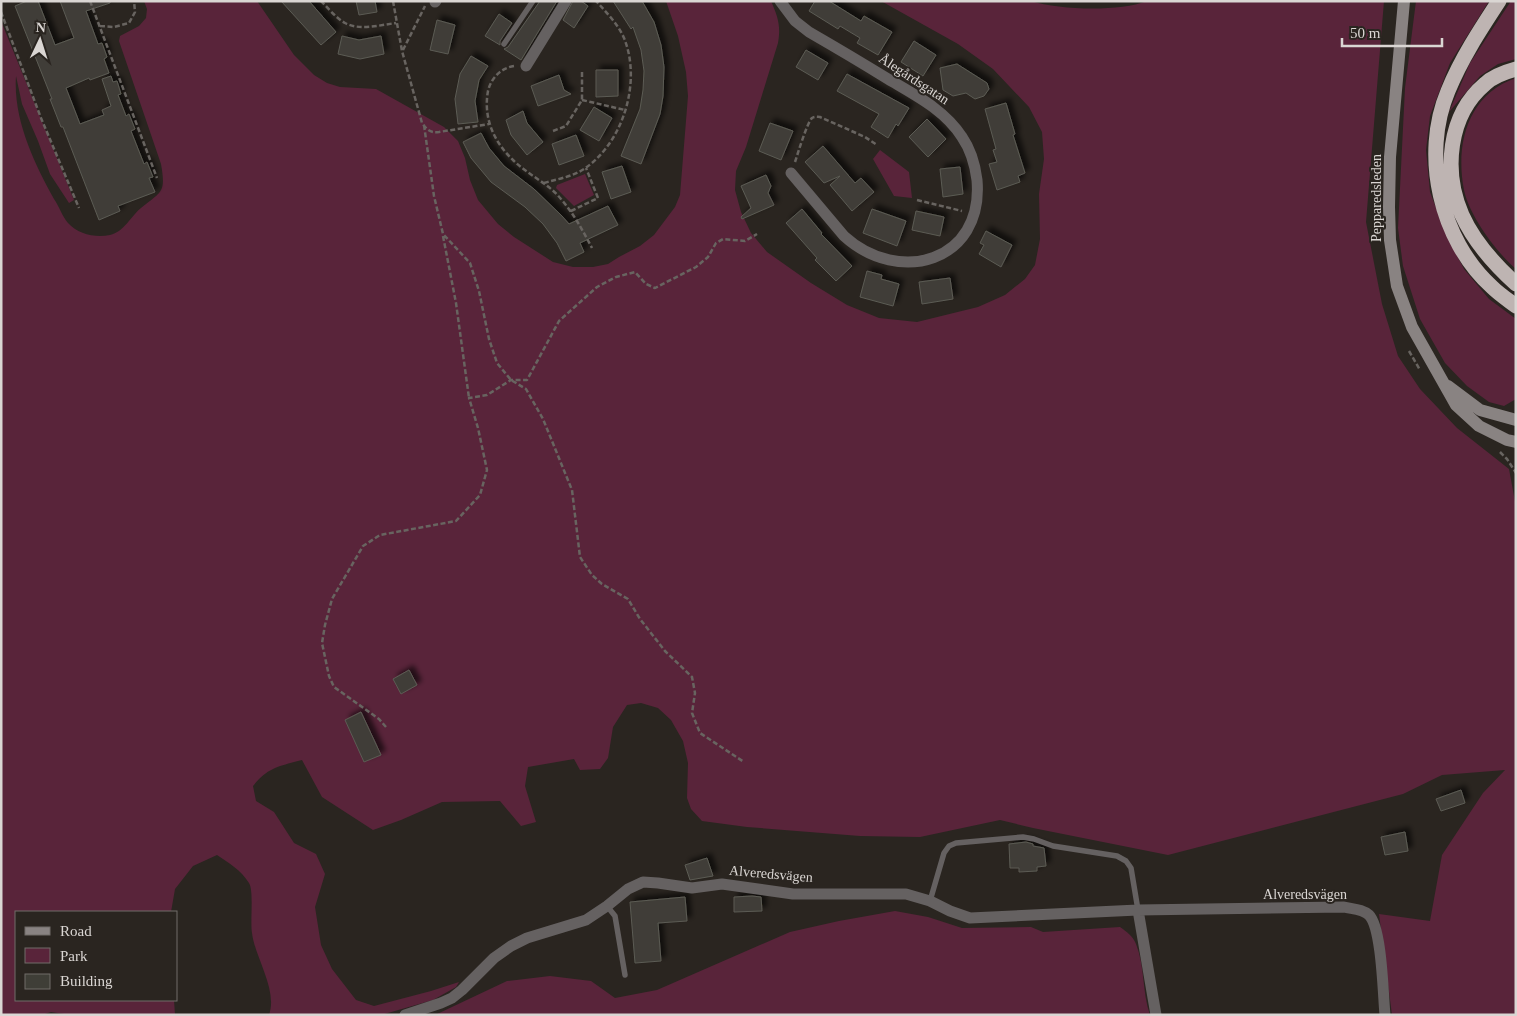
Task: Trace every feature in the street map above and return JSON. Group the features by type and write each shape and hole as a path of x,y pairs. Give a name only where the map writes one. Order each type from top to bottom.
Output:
{"highway":[{"path":"1499,1 1471,44 1448,92 1441,112 1435,143 1436,171 1441,205 1452,232 1470,261 1491,287 1516,306"},
{"path":"1516,68 1485,83 1461,112 1454,130 1452,160 1453,185 1462,214 1480,246 1516,284"}],"street":[{"path":"526,66 566,1"},
{"name":"Ålegårdsgatan","path":"780,1 795,21 809,32 927,102 952,122 971,152 976,169 977,187 974,214 969,228 941,256 916,262 887,260 865,252 844,236 790,173"},
{"name":"Pepparedsleden","path":"1404,1 1390,157 1390,240 1397,286 1412,327 1456,405 1479,426 1507,440 1516,442"},
{"name":"Pepparedsleden","path":"1444,383 1480,410 1516,420"},
{"name":"Alveredsvägen","path":"405,1015 452,998 498,954 511,946 536,935 586,920 628,890 643,882 692,888 722,884 794,894 906,894 930,901 970,918 1138,910 1344,907 1359,910 1369,915 1374,922 1377,933 1385,1015"},
{"path":"1138,910 1156,1015"}],"lane":[{"path":"504,44 533,1"},
{"path":"930,901 944,853 949,846 956,843 1023,837 1054,846 1117,856 1126,861 1130,868 1138,910"},
{"path":"607,906 615,916 625,976"}],"path":[{"path":"90,1 158,178"},
{"path":"100,26 114,27 129,24 135,12 134,1"},
{"path":"320,1 345,23 368,27 396,23"},
{"path":"386,727 379,719 334,687 329,676 322,643 332,599 363,546 380,536 456,521 480,495 487,470 469,398 456,303 434,196 424,125 402,51 393,1"},
{"path":"543,183 586,168 600,156 611,142 625,110 630,84 628,53 623,37 596,1"},
{"path":"402,51 423,8 428,4 436,2"},
{"path":"1,12 79,208"},
{"path":"526,66 512,66 502,70 494,78 489,87 487,99 489,124 494,134 514,160 560,198 571,211 592,248"},
{"path":"553,131 566,126 582,100 582,71"},
{"path":"582,100 625,110"},
{"path":"790,173 808,126 815,117 820,117 865,137 877,146"},
{"path":"424,125 433,132 489,124"},
{"path":"571,211 598,198 586,168"},
{"path":"917,200 974,214"},
{"path":"443,234 470,263 497,363 511,380 526,389 543,419 559,455 572,490 580,558 592,575 602,584 628,598 640,619 665,651 692,678 695,693 692,712 700,733 744,762"},
{"path":"469,398 487,395 511,380 527,380 559,321 597,287 616,277 635,272 646,284 655,288 696,267 708,257 716,243 723,240 745,241 757,234"},
{"path":"1406,345 1423,375"},
{"path":"1494,448 1507,459 1516,473"}],"green space":[{"path":"144,1 257,1 294,55 314,75 327,83 340,87 376,89 444,127 458,141 478,200 498,224 514,237 553,262 573,267 593,267 608,264 640,246 654,235 675,207 680,195 688,96 686,72 678,36 666,1 771,1 778,22 778,43 746,147 736,171 735,190 741,212 751,233 767,252 811,283 847,305 879,318 917,322 978,307 1005,295 1025,279 1035,265 1040,239 1039,194 1044,159 1042,132 1029,107 993,69 958,44 881,1 1031,1 1073,8 1106,8 1135,5 1147,1 1384,1 1366,222 1382,304 1398,356 1420,389 1457,428 1509,469 1516,507 1516,1015 1392,1015 1379,914 1430,921 1442,855 1483,793 1505,770 1442,775 1403,794 1168,855 1000,820 920,837 860,836 747,827 702,821 691,809 687,798 688,763 683,741 671,720 658,708 641,703 627,705 613,727 608,758 600,769 580,770 574,759 528,767 525,786 536,822 521,826 500,801 442,802 373,830 322,797 302,760 269,771 253,786 256,801 274,812 294,843 316,854 325,874 315,907 321,945 332,969 356,1000 374,1006 459,982 456,987 433,1000 381,1015 269,1015 271,995 252,933 252,899 249,883 239,871 217,855 193,866 175,889 171,911 15,911 15,1001 174,1001 175,1015 70,1015 51,1012 42,1015 1,1015 1,21 74,200 69,203 50,174 22,104 16,76 16,92 21,124 32,156 68,223 77,230 99,236 110,235 119,231 137,211 158,194 162,186 161,164 119,41 120,36 139,26 146,18 147,9"},
{"path":"1416,1 1489,1 1450,63 1430,116 1426,150 1430,192 1446,234 1464,269 1489,299 1516,319 1516,399 1504,406 1489,402 1467,386 1445,363 1420,319 1403,266 1398,228 1405,88"},
{"path":"1511,1 1516,1 1516,59 1498,64 1480,76 1449,112 1470,63"},
{"path":"1516,78 1516,269 1492,243 1471,210 1464,190 1462,155 1464,139 1476,108 1486,96"},
{"path":"880,150 909,172 912,198 894,196 873,159"},
{"path":"585,174 594,195 574,206 556,188 557,185"},
{"path":"895,911 928,917 962,928 1031,927 1043,932 1120,927 1131,936 1139,952 1150,1015 435,1015 507,981 550,976 591,981 615,998 657,990 790,932"}],"building":[{"path":"27,1 38,1 55,45 74,38 60,1 110,1 110,3 86,11 98,44 102,43 107,57 104,59 109,73 90,80 89,78 66,88 80,124 104,115 102,110 111,106 102,79 111,76 113,82 117,81 121,94 118,95 126,116 129,114 135,129 131,131 144,164 147,162 153,177 149,178 155,192 118,206 120,211 99,220 15,6"},
{"path":"281,1 309,1 336,32 321,45"},
{"path":"356,1 375,1 377,12 359,15"},
{"path":"540,1 557,1 521,60 504,49 508,47"},
{"path":"573,1 581,1 588,6 574,28 563,20"},
{"path":"613,1 642,1 654,22 661,45 664,67 660,114 641,164 621,156 640,109 644,71 641,50 633,27 631,29"},
{"path":"815,1 829,1 861,21 864,16 892,32 878,55 857,43 860,38 840,26 838,29 809,11"},
{"path":"499,14 512,23 500,41 500,45 485,36"},
{"path":"437,20 455,25 448,54 430,50"},
{"path":"342,36 359,40 381,36 384,54 360,59 338,54"},
{"path":"914,41 936,55 923,76 901,62"},
{"path":"806,50 828,63 818,80 796,67"},
{"path":"471,56 488,66 479,80 475,101 478,122 458,124 455,99 460,74"},
{"path":"957,64 987,83 989,89 984,96 975,99 966,93 953,96 943,90 940,68"},
{"path":"596,70 618,70 618,96 596,97"},
{"path":"847,74 909,108 888,138 871,127 879,114 837,91"},
{"path":"559,75 564,90 571,94 538,106 531,86"},
{"path":"1006,103 1015,134 1013,135 1025,173 1018,176 1020,182 997,190 989,164 997,162 993,150 996,149 985,109"},
{"path":"594,107 612,118 599,141 580,130"},
{"path":"523,111 527,123 543,142 527,155 511,135 506,120"},
{"path":"927,119 946,139 928,157 909,137"},
{"path":"770,123 793,131 781,160 759,151"},
{"path":"481,133 489,148 504,166 534,189 569,224 608,206 618,225 580,243 584,252 566,261 557,243 543,224 525,207 491,182 471,158 463,142"},
{"path":"576,135 584,156 559,165 552,144"},
{"path":"823,146 855,183 861,178 874,192 852,211 830,185 840,176 824,183 805,162"},
{"path":"622,166 631,192 611,199 602,172"},
{"path":"960,167 963,194 943,197 940,169"},
{"path":"766,175 771,186 768,193 774,205 742,219 741,217 751,208 741,186"},
{"path":"802,209 821,234 852,266 836,281 815,260 817,258 786,223"},
{"path":"872,209 906,221 897,246 863,233"},
{"path":"916,211 944,217 940,236 912,230"},
{"path":"986,231 1012,245 1001,267 979,254 984,245 980,243"},
{"path":"867,271 882,275 881,279 899,284 893,306 860,297"},
{"path":"950,278 953,299 922,304 919,282"},
{"path":"409,670 417,685 401,694 393,679"},
{"path":"361,712 381,755 364,762 345,720"},
{"path":"1461,790 1465,803 1441,811 1436,799"},
{"path":"1405,832 1408,851 1385,855 1381,837"},
{"path":"1026,842 1033,844 1033,846 1044,848 1046,866 1037,867 1037,871 1019,872 1019,868 1010,868 1009,844"},
{"path":"707,858 713,876 690,880 685,865"},
{"path":"685,897 687,921 658,923 661,961 635,963 630,902"},
{"path":"734,897 761,897 762,911 734,912"}]}
